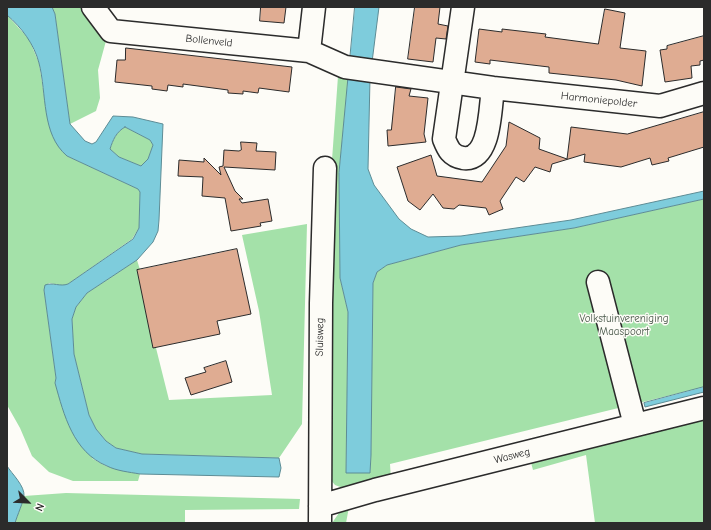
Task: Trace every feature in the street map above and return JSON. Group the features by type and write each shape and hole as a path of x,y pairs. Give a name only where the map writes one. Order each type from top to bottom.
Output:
{"street":[{"name":"Bollenveld","path":"93,7 111,31 309,52 339,65"},
{"path":"309,52 314,7"},
{"path":"463,7 444,139 448,151 458,157 469,159 478,154 485,143 493,88"},
{"name":"Harmoniepolder","path":"339,65 453,83 660,106 704,93"},
{"name":"Sluisweg","path":"320,515 319,452 321,303 325,168"},
{"path":"598,282 635,425"},
{"name":"Wasweg","path":"320,515 375,490 704,408"}],"green space":[{"path":"52,7 88,7 109,30 98,70 100,98 96,111 70,124 55,14"},
{"path":"7,15 29,39 39,63 49,126 67,156 138,189 140,192 139,228 132,239 68,284 63,286 49,283 44,290 56,378 55,383 93,459 106,466 140,474 138,481 73,481 49,472 32,456 20,428 7,405"},
{"name":"Volkstuinvereniging Maaspoort","path":"349,74 339,173 340,278 348,312 346,473 370,473 373,283 377,272 387,265 461,245 574,228 704,199 704,387 390,464 391,479 343,488 335,485 330,479 331,174 338,76"},
{"path":"125,127 150,140 153,145 148,159 141,166 119,157 110,149 117,134"},
{"path":"307,224 302,424 279,458 142,454 116,448 106,441 96,429 89,415 74,354 72,319 76,307 87,293 137,260 169,400 272,395 259,311 242,235"},
{"path":"704,417 704,523 595,523 586,455 533,470 530,459"},
{"path":"66,493 300,499 299,509 185,510 185,523 15,523 18,509 24,496"},
{"path":"349,507 346,523 332,523 341,510"}],"water":[{"path":"7,7 52,7 55,14 70,124 85,141 92,144 96,142 113,116 133,117 163,124 159,220 158,231 153,242 137,260 87,293 76,307 72,319 74,354 89,415 96,429 106,441 116,448 142,454 279,458 281,468 279,477 140,474 111,468 95,460 78,442 66,420 55,383 56,378 44,290 45,285 68,284 133,239 139,228 140,192 138,189 67,156 59,147 53,137 46,113 37,56 27,37 18,25 7,15","holes":["125,127 150,140 153,145 148,159 141,166 119,157 110,149 117,134"]},
{"path":"355,7 379,7 370,78 368,169 374,185 399,219 411,229 428,237 461,236 571,220 704,191 704,199 574,228 461,245 387,265 377,272 373,283 370,473 346,473 348,312 340,278 339,173"},
{"path":"704,387 704,392 645,407 644,403"},
{"path":"7,466 24,492 23,501 15,523 7,523"}],"building":[{"path":"261,7 286,7 284,23 260,21"},
{"path":"415,7 440,7 438,24 448,26 446,39 436,38 433,62 408,59"},
{"path":"605,9 625,13 620,48 646,51 642,86 616,80 549,73 549,67 490,60 490,64 475,62 479,29 502,32 502,29 546,34 545,37 598,44"},
{"path":"704,36 704,60 700,61 700,65 691,66 692,78 665,82 660,50 667,49 667,46"},
{"path":"126,48 292,67 289,92 259,88 258,93 243,91 243,94 228,93 228,90 183,84 183,87 168,85 167,91 152,89 152,86 115,82 117,60 125,60"},
{"path":"396,87 411,89 409,96 428,98 424,134 426,142 388,146 387,130 391,130"},
{"path":"704,112 704,147 668,158 669,161 652,165 650,158 621,167 584,162 585,154 552,164 550,172 535,167 524,182 516,177 500,201 503,209 489,215 486,208 459,205 454,209 443,208 433,194 420,210 408,201 397,167 431,155 437,176 482,182 506,146 509,122 540,138 539,149 567,159 571,127 627,134"},
{"path":"241,142 257,143 256,151 276,152 275,170 224,167 235,191 243,199 239,199 242,203 268,199 272,221 260,223 261,226 231,231 225,198 202,196 203,177 178,176 179,160 204,162 204,158 221,175 219,167 223,166 224,150 239,151 241,150"},
{"path":"237,249 251,314 217,321 220,334 153,348 137,270"},
{"path":"226,361 232,382 191,395 185,378 206,372 204,368"}]}
